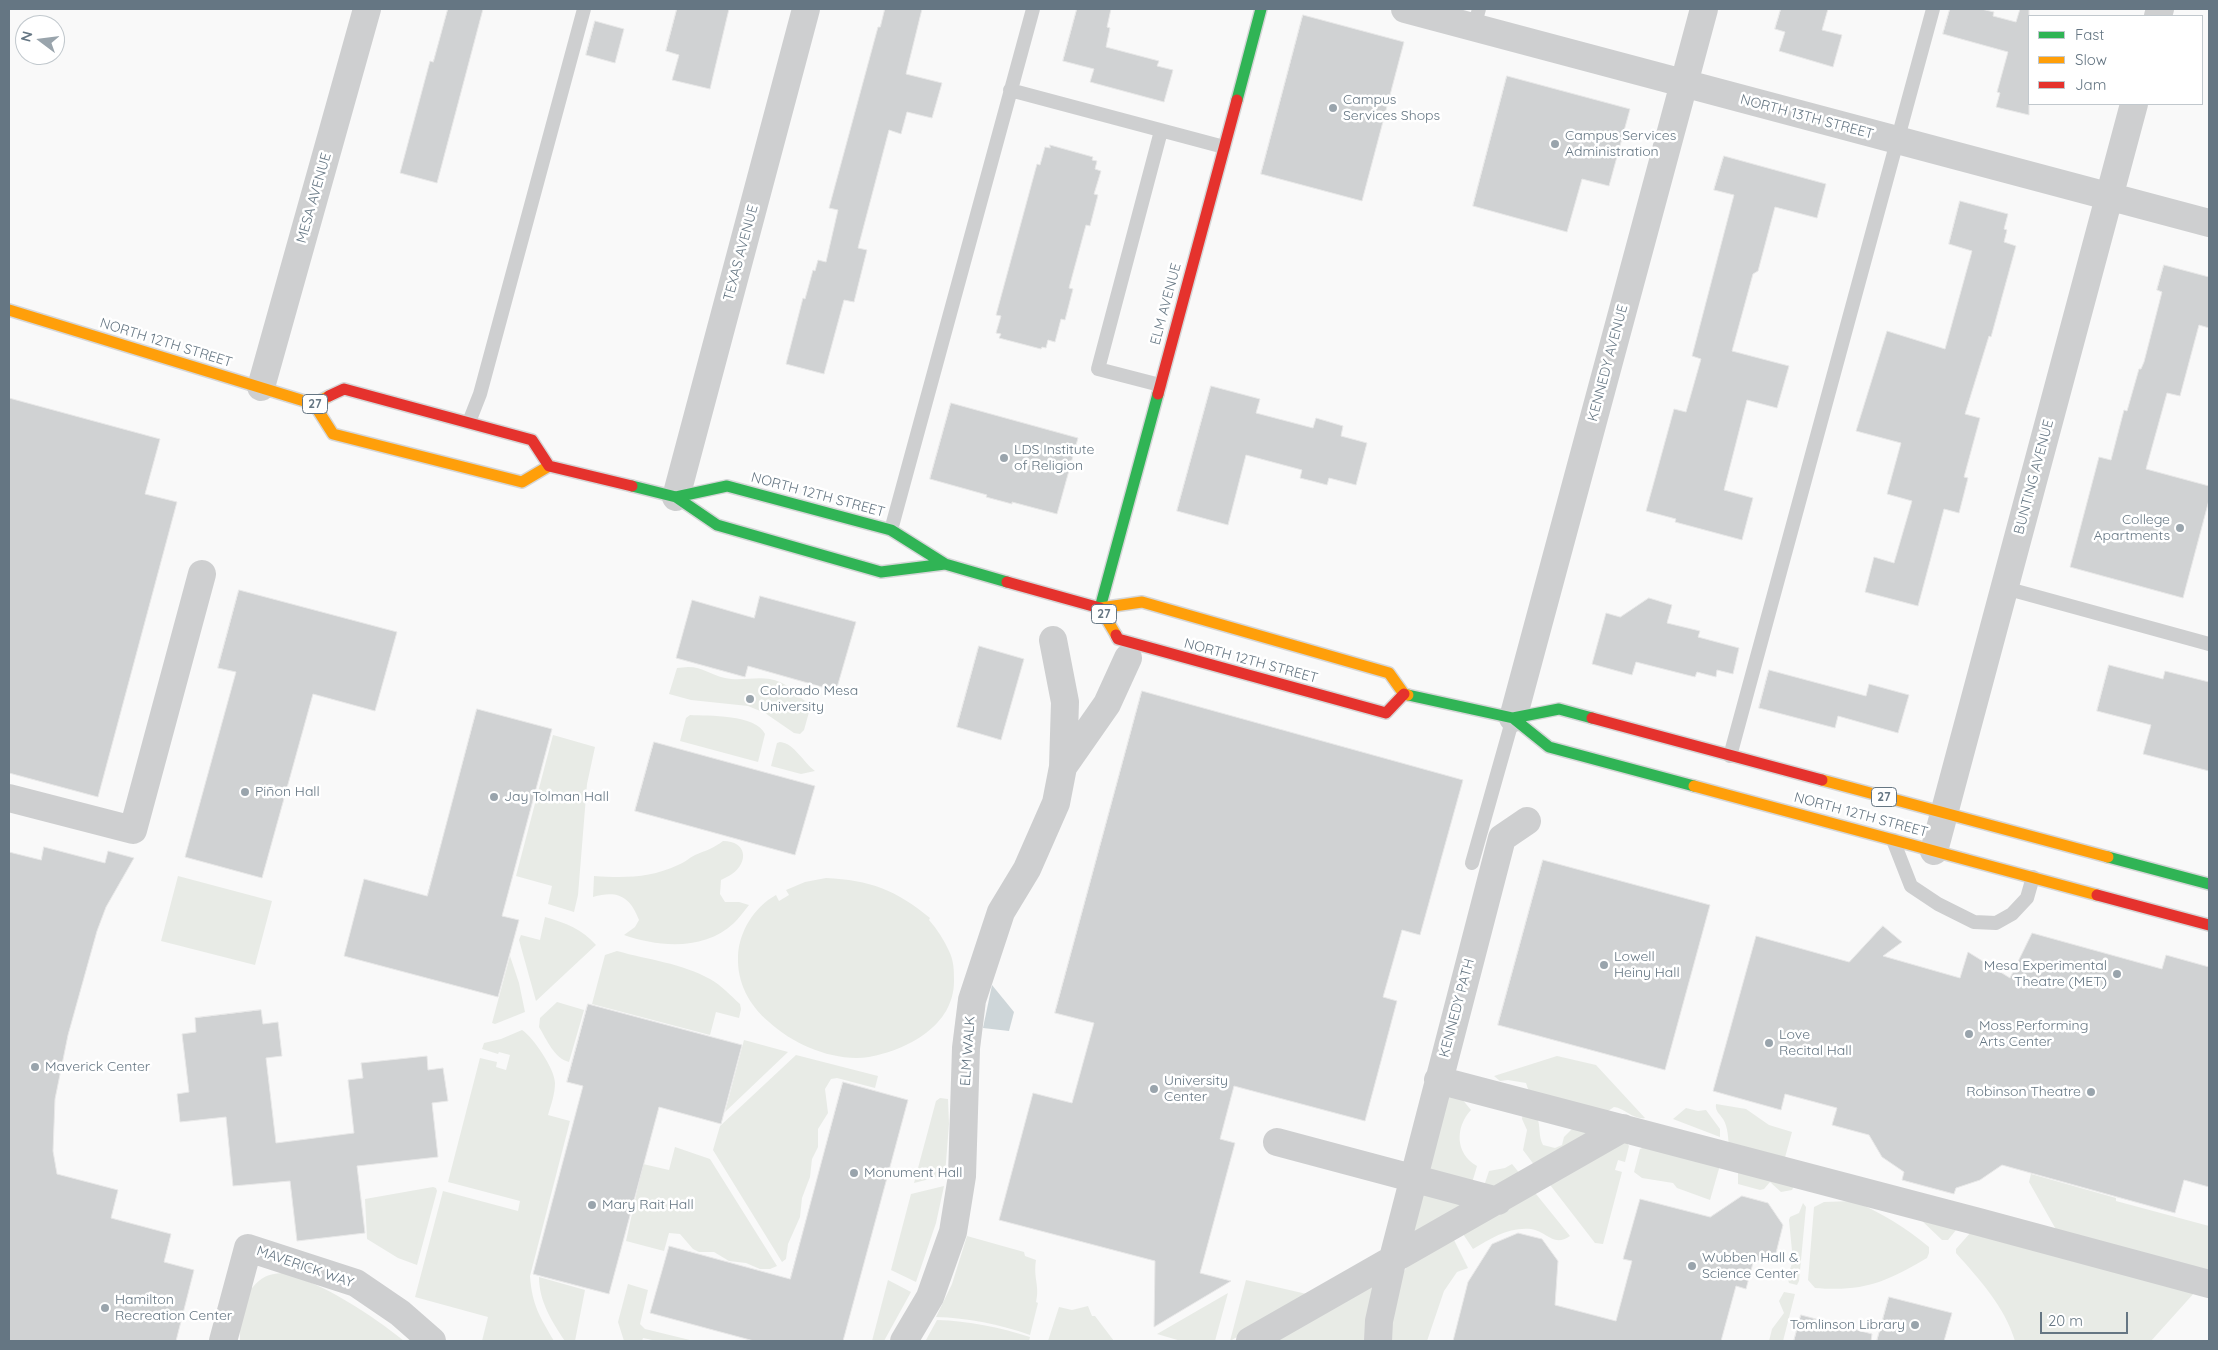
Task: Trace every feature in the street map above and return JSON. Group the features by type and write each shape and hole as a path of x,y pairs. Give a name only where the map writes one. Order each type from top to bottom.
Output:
{"main road":[{"name":"ELM AVENUE","path":"1100,608 1261,9"},
{"name":"NORTH 12TH STREET","path":"9,310 314,404"},
{"name":"27","path":"344,389 468,422 532,440 549,466 522,482 334,434 314,404 344,389"},
{"name":"NORTH 12TH STREET","path":"549,466 676,497 717,525 881,572 945,564"},
{"name":"NORTH 12TH STREET","path":"676,497 727,486 890,530 945,564 1100,608 1142,602 1389,673 1404,694 1513,718 1559,709 2209,884"},
{"name":"NORTH 12TH STREET","path":"1100,608 1118,639 1168,654 1386,713 1404,694"},
{"name":"NORTH 12TH STREET","path":"1513,718 1549,747 2209,925"}],"street":[{"name":"MESA AVENUE","path":"261,388 367,9"},
{"name":"TEXAS AVENUE","path":"676,497 806,9"},
{"name":"NORTH 13TH STREET","path":"1405,9 1476,18 1684,84 2209,224"},
{"name":"KENNEDY AVENUE","path":"1513,718 1704,9"},
{"name":"BUNTING AVENUE","path":"1934,851 2134,105"},
{"path":"9,798 133,830 202,574"},
{"name":"ELM WALK","path":"904,1341 930,1297 953,1232 962,1176 966,1048 972,1000 1001,912 1027,869 1056,803 1063,767 1065,702 1053,640"},
{"name":"ELM WALK","path":"1063,767 1107,704 1128,658"},
{"name":"KENNEDY PATH","path":"1378,1341 1379,1321 1392,1262 1502,838 1527,821"},
{"path":"1438,1080 2209,1284"},
{"path":"1250,1341 1392,1262 1623,1128"},
{"path":"1277,1142 1498,1201"},
{"name":"MAVERICK WAY","path":"223,1341 248,1248 356,1283 400,1313 432,1341"}],"lane":[{"path":"468,422 480,394 584,9"},
{"path":"890,530 1033,9"},
{"path":"1730,756 1933,9"},
{"path":"1010,90 1224,148"},
{"path":"1160,384 1098,369 1161,131"},
{"path":"2005,588 2208,641"},
{"path":"1472,863 1513,718"},
{"path":"1893,840 1912,886 1938,904 1974,922 1996,923 2012,914 2027,898 2033,877"}],"shaded area":[{"path":"677,668 698,668 725,678 759,678 784,684 811,705 804,730 800,734 794,733 765,713 748,706 691,700 669,694"},
{"path":"690,715 731,717 742,719 760,727 765,734 758,762 680,741 686,718"},
{"path":"553,735 595,747 587,784 578,895 574,912 548,904 552,886 516,876"},
{"path":"780,742 790,746 815,771 801,774 771,766 777,743"},
{"path":"723,841 737,844 741,848 743,858 741,864 732,874 721,880 720,894 725,902 739,902 749,905 734,923 722,932 709,938 681,944 666,944 624,935 635,927 639,920 627,900 609,894 593,897 594,876 627,877 647,875 680,864"},
{"path":"178,876 272,901 255,965 161,941"},
{"path":"826,878 869,884 906,900 930,918 929,920 945,943 951,955 953,966 952,997 946,1011 937,1023 913,1042 884,1054 869,1057 842,1057 829,1054 815,1050 790,1038 762,1015 750,1001 742,984 738,966 741,938 749,921 761,906 776,895 779,901 789,895 786,890 805,882"},
{"path":"545,917 573,927 596,945 536,1001 519,940 521,935 540,940"},
{"path":"617,951 676,965 710,979 722,987 740,1004 739,1018 716,1012 710,1035 592,1004 605,955"},
{"path":"510,956 519,983 525,1012 495,1024 492,1023"},
{"path":"992,985 1014,1012 1009,1031 983,1028"},
{"path":"557,1002 584,1010 569,1062 555,1053 539,1027 540,1018"},
{"path":"522,1030 532,1039 543,1054 554,1077 553,1099 548,1115 570,1121 530,1276 538,1310 554,1341 482,1341 488,1317 415,1297 443,1191 518,1211 520,1201 448,1182 480,1058 497,1062 496,1067 506,1070 510,1055 499,1052 498,1054 482,1049 484,1043 501,1039"},
{"path":"744,1040 788,1052 725,1112"},
{"path":"796,1055 878,1076 875,1088 837,1078 831,1079 825,1089 828,1113 818,1129 818,1147 812,1159 810,1177 802,1198 800,1217 788,1244 786,1259 782,1262 713,1150 720,1126"},
{"path":"1557,1056 1596,1065 1645,1118 1637,1117 1614,1107 1608,1111 1530,1095 1526,1083 1508,1080 1500,1081 1494,1076"},
{"path":"1446,1090 1457,1093 1471,1110 1462,1124 1460,1140 1465,1155 1477,1166 1472,1183 1425,1170"},
{"path":"940,1098 948,1099 949,1124 945,1175 914,1183 936,1101"},
{"path":"1716,1104 1746,1109 1769,1125 1792,1132 1784,1161 1729,1147 1726,1125 1717,1110"},
{"path":"1686,1108 1698,1111 1706,1110 1720,1129 1720,1137 1673,1119"},
{"path":"1523,1112 1537,1117 1543,1145 1555,1148 1562,1145 1564,1137 1572,1129 1598,1130 1535,1166 1523,1150 1527,1130 1522,1119"},
{"path":"1623,1137 1629,1146 1625,1162 1618,1160 1615,1170 1622,1172 1603,1244 1595,1243 1547,1181"},
{"path":"1651,1144 1720,1165 1710,1200 1677,1188 1673,1183 1642,1178 1634,1172 1640,1149"},
{"path":"675,1147 710,1159 777,1266 770,1269 760,1269 746,1263 729,1261 714,1252 699,1252 693,1249 680,1234 669,1233 664,1251 626,1241 643,1164 669,1170"},
{"path":"1512,1164 1521,1175 1495,1189 1484,1186 1489,1171 1505,1168"},
{"path":"1740,1168 1796,1182 1792,1190 1781,1192 1770,1182 1764,1189 1760,1190 1738,1184"},
{"path":"2031,1174 2116,1198 2116,1201 2209,1226 2209,1272 2058,1233 2029,1182"},
{"path":"944,1186 936,1223 916,1282 891,1270 911,1194"},
{"path":"433,1187 437,1191 417,1265 398,1258 367,1239 365,1199"},
{"path":"1420,1189 1471,1203 1406,1241"},
{"path":"1532,1189 1570,1236 1554,1240 1537,1230 1515,1230 1500,1234 1473,1249 1461,1231"},
{"path":"1853,1201 1883,1215 1920,1240 1929,1247 1927,1258 1874,1284 1847,1288 1815,1288 1808,1280 1814,1207 1824,1202"},
{"path":"1803,1203 1806,1207 1799,1281 1797,1285 1789,1283 1787,1277 1793,1261 1789,1220 1790,1217 1799,1213"},
{"path":"1920,1219 1956,1230 1948,1240 1942,1240"},
{"path":"1971,1232 2195,1292 2151,1341 2015,1341 2011,1329 1998,1305 1956,1253 1956,1249"},
{"path":"967,1236 1024,1252 1025,1256 1036,1260 1036,1302 1038,1303 1030,1335 983,1322 936,1317 952,1284"},
{"path":"1452,1236 1468,1268 1457,1272 1444,1291 1427,1341 1387,1341 1399,1278 1415,1256"},
{"path":"282,1273 297,1277 330,1292 377,1321 404,1341 240,1341 240,1323 250,1287 252,1288 265,1277"},
{"path":"539,1277 585,1290 575,1341 565,1341 551,1319 541,1294"},
{"path":"888,1280 911,1292 884,1341 872,1341"},
{"path":"1246,1280 1311,1295 1230,1341"},
{"path":"1376,1280 1370,1341 1269,1341"},
{"path":"628,1284 648,1290 640,1324 645,1329 694,1341 657,1341 643,1338 642,1341 624,1341 618,1322"},
{"path":"1784,1292 1795,1294 1783,1341 1769,1341 1772,1329 1784,1313 1779,1301"},
{"path":"1228,1293 1215,1341 1181,1341 1157,1334"},
{"path":"1088,1306 1092,1316 1095,1316 1114,1341 1048,1341 1059,1307 1072,1310"},
{"path":"937,1320 984,1325 1030,1337 1029,1341 926,1340"}],"building":[{"path":"448,9 483,9 437,183 400,173 430,61 433,62"},
{"path":"677,9 729,9 710,89 672,80 679,55 666,51"},
{"path":"885,9 922,9 906,74 942,83 932,118 907,112 901,134 889,130 858,248 867,250 854,302 844,300 824,374 786,364 803,298 805,299 813,270 815,271 818,260 826,262 838,210 829,208 878,27 880,27"},
{"path":"1077,9 1111,9 1107,27 1110,28 1106,47 1159,61 1157,66 1173,70 1164,102 1090,82 1094,69 1063,61"},
{"path":"1781,9 1828,9 1822,30 1842,35 1833,67 1779,51 1785,32 1775,29"},
{"path":"1950,9 1981,9 1994,12 1993,16 2016,22 2020,9 2029,9 2029,115 1996,107 2000,93 1997,92 2008,52 1943,34"},
{"name":"Campus Services Shops","path":"1303,15 1404,42 1362,201 1261,174"},
{"path":"595,21 624,29 615,63 586,55"},
{"name":"Campus Services Administration","path":"1507,76 1630,109 1609,186 1582,179 1567,232 1473,206"},
{"path":"1050,145 1093,157 1092,160 1097,161 1095,169 1101,171 1094,194 1098,195 1090,226 1086,225 1069,288 1073,289 1065,320 1061,319 1055,342 1048,340 1046,348 1042,347 1041,349 999,338 1001,334 996,333 1001,316 996,315 1037,164 1040,165 1045,147 1050,148"},
{"path":"1724,156 1826,184 1817,218 1775,207 1758,271 1753,274 1732,351 1789,366 1777,408 1747,400 1724,490 1753,498 1742,540 1675,522 1676,519 1646,511 1674,409 1686,412 1701,359 1692,356 1734,195 1714,190"},
{"path":"1960,201 2008,214 2004,229 2007,230 2004,242 2016,246 1991,337 1989,336 1965,414 1980,418 1964,477 1968,478 1959,513 1944,509 1918,606 1865,592 1874,557 1894,563 1912,501 1887,494 1901,443 1856,431 1887,331 1945,349 1972,251 1949,244"},
{"path":"2164,265 2209,277 2209,328 2199,325 2180,396 2167,393 2146,469 2209,486 2209,500 2183,598 2070,567 2099,457 2111,460 2124,410 2127,411 2139,369 2141,369 2144,362 2162,292 2157,290"},
{"path":"1211,386 1260,399 1256,413 1313,428 1316,418 1343,426 1341,436 1367,443 1356,485 1329,478 1327,485 1300,478 1302,470 1246,455 1228,525 1177,511"},
{"path":"9,398 160,439 145,494 177,502 98,797 9,773"},
{"name":"LDS Institute of Religion","path":"951,403 1078,438 1057,514 986,497 987,495 930,479"},
{"name":"Piñon Hall","path":"239,590 397,632 375,711 313,694 262,878 185,857 236,672 218,668"},
{"path":"760,596 856,622 836,691 748,666 745,677 676,658 692,600 754,618"},
{"path":"1649,598 1672,605 1667,623 1700,631 1698,637 1739,648 1733,674 1717,670 1716,677 1697,672 1695,677 1636,662 1632,675 1592,664 1606,613 1620,617"},
{"path":"979,646 1024,659 1001,740 957,727"},
{"path":"2109,665 2163,679 2165,671 2209,682 2209,771 2143,754 2151,725 2097,711"},
{"path":"1769,670 1866,696 1869,684 1909,695 1898,733 1838,716 1835,728 1759,708"},
{"name":"University Center","path":"1142,691 1463,780 1420,935 1402,930 1383,997 1397,1001 1365,1121 1234,1086 1220,1139 1235,1143 1200,1273 1231,1281 1154,1327 1155,1261 999,1220 1033,1093 1072,1103 1094,1023 1055,1013"},
{"name":"Jay Tolman Hall","path":"477,709 552,729 502,916 519,920 498,997 344,956 364,879 427,896"},
{"path":"654,742 815,786 795,855 635,811"},
{"name":"Maverick Center","path":"44,847 105,863 108,851 134,858 106,907 97,931 68,1035 55,1099 53,1151 57,1174 118,1190 111,1218 171,1234 164,1262 194,1270 176,1341 9,1341 9,852 41,860"},
{"name":"Lowell Heiny Hall","path":"1543,860 1710,905 1665,1070 1498,1025"},
{"name":"Moss Performing Arts Center","path":"1883,926 1902,942 1883,956 1960,978 1968,952 2010,978 2032,933 2162,969 2166,955 2209,967 2209,1187 2184,1180 2175,1213 2002,1165 1980,1180 1956,1188 1954,1194 1902,1180 1904,1172 1882,1157 1869,1135 1832,1125 1837,1108 1785,1094 1781,1110 1713,1091 1756,936 1849,962"},
{"name":"Mary Rait Hall","path":"588,1004 742,1045 721,1124 659,1107 609,1294 533,1274 583,1086 567,1082"},
{"path":"261,1010 263,1024 278,1022 282,1056 266,1058 276,1143 354,1133 348,1080 363,1078 361,1063 427,1056 428,1070 443,1068 448,1101 432,1103 438,1157 357,1166 365,1233 297,1241 290,1181 233,1186 226,1117 180,1122 177,1094 189,1092 182,1034 196,1032 195,1018"},
{"name":"Monument Hall","path":"843,1082 908,1100 843,1341 754,1341 650,1313 669,1246 790,1279"},
{"name":"Wubben Hall & Science Center","path":"1742,1196 1768,1203 1783,1225 1776,1253 1753,1263 1746,1289 1736,1286 1721,1341 1453,1341 1468,1282 1492,1244 1518,1233 1542,1239 1558,1261 1555,1305 1616,1321 1632,1261 1623,1259 1640,1199 1710,1217"},
{"name":"Tomlinson Library","path":"1889,1297 1952,1313 1944,1341 1877,1341"},
{"path":"1801,1315 1872,1334 1871,1341 1794,1341"}],"traffic: fast":[{"path":"1237,100 1261,9"},
{"path":"1100,608 1158,394"},
{"path":"632,486 676,497 717,525 881,572 945,564"},
{"path":"676,497 727,486 891,530 945,564 1007,582"},
{"path":"1408,695 1513,718 1559,709 1592,718"},
{"path":"1513,718 1549,747 1694,786"},
{"path":"2108,857 2209,884"}],"traffic: slow":[{"path":"9,310 314,404"},
{"path":"329,396 314,404 333,434 522,482 549,466"},
{"path":"1116,635 1100,608 1142,602 1389,673 1404,694 1408,695"},
{"path":"1822,780 2108,857"},
{"path":"1694,786 2097,895"}],"traffic: jam":[{"path":"1158,394 1237,100"},
{"path":"329,396 344,389 532,440 549,466 632,486"},
{"path":"1007,582 1100,608"},
{"path":"1116,635 1118,639 1386,713 1404,694"},
{"path":"1592,718 1822,780"},
{"path":"2097,895 2209,925"}],"place":[{"name":"Campus Services Shops","path":"1333,108"},
{"name":"Campus Services Administration","path":"1555,144"},
{"name":"LDS Institute of Religion","path":"1004,458"},
{"name":"College Apartments","path":"2180,528"},
{"name":"Colorado Mesa University","path":"750,699"},
{"name":"Piñon Hall","path":"245,792"},
{"name":"Jay Tolman Hall","path":"494,797"},
{"name":"Lowell Heiny Hall","path":"1604,965"},
{"name":"Mesa Experimental Theatre (MET)","path":"2117,974"},
{"name":"Moss Performing Arts Center","path":"1969,1034"},
{"name":"Love Recital Hall","path":"1769,1043"},
{"name":"Maverick Center","path":"35,1067"},
{"name":"University Center","path":"1154,1089"},
{"name":"Robinson Theatre","path":"2091,1092"},
{"name":"Monument Hall","path":"854,1173"},
{"name":"Mary Rait Hall","path":"592,1205"},
{"name":"Wubben Hall & Science Center","path":"1692,1266"},
{"name":"Hamilton Recreation Center","path":"105,1308"},
{"name":"Tomlinson Library","path":"1915,1325"}]}
